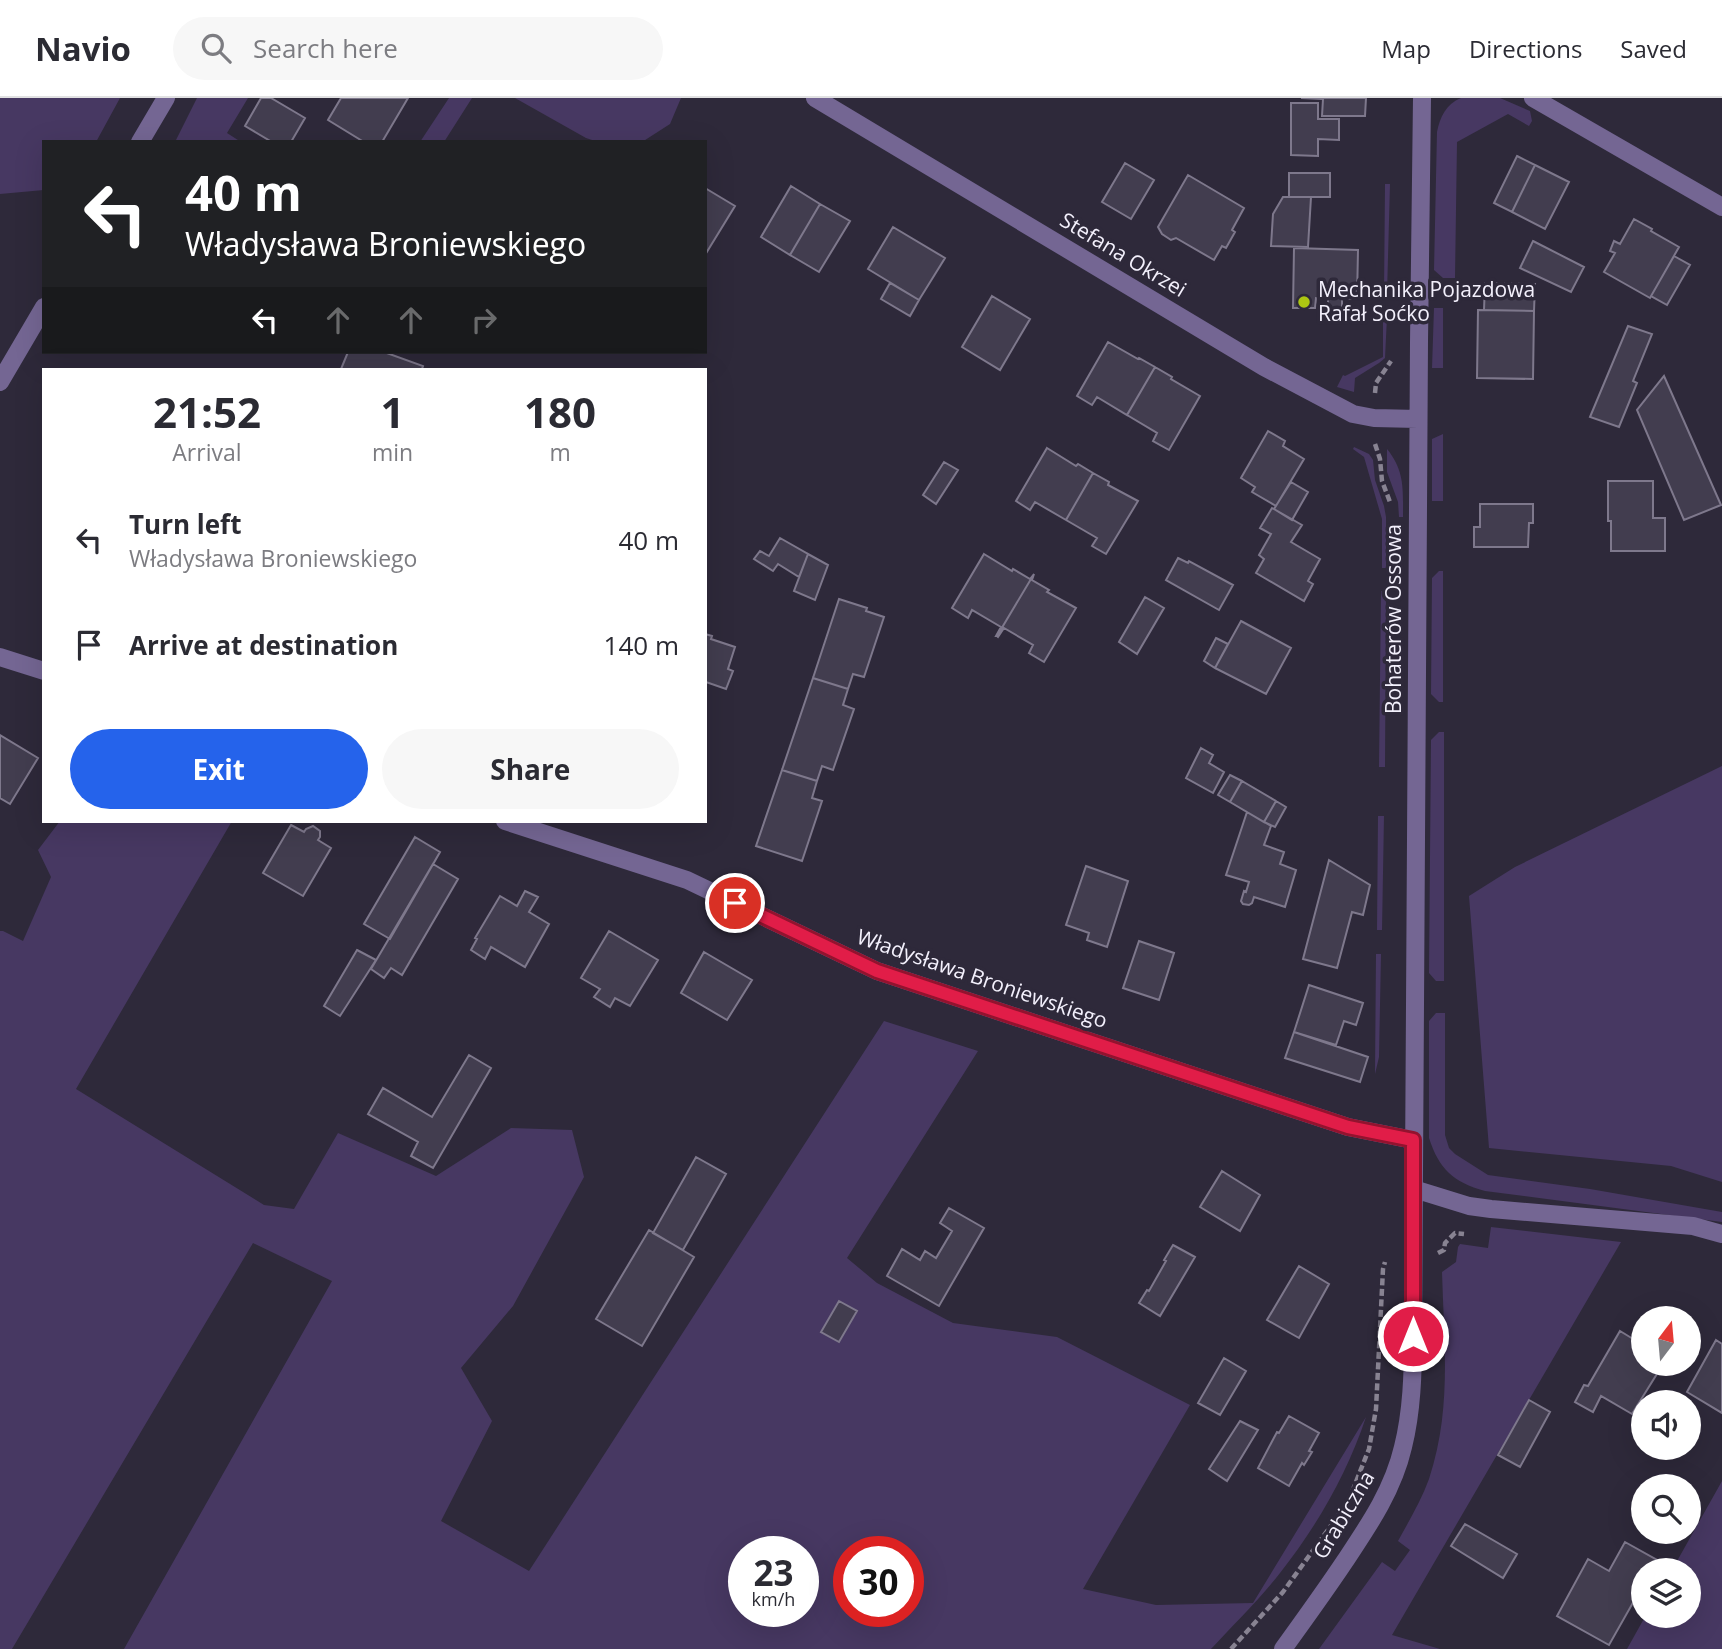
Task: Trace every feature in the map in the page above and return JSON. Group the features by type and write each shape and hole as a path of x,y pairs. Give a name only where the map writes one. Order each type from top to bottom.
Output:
{"street":[{"path":"141,140 166,98"},
{"name":"Stefana Okrzei","path":"815,98 1276,373 1353,414 1374,418 1418,419"},
{"name":"Bohaterów Ossowa","path":"1413,1140 1422,98"},
{"path":"1533,98 1722,207"},
{"path":"0,382 42,310"},
{"path":"0,657 42,670"},
{"name":"Władysława Broniewskiego","path":"511,823 687,880 877,971 1348,1127 1413,1140"},
{"name":"Grabiczna","path":"1283,1649 1370,1523 1395,1475 1403,1448 1413,1373 1413,1140"},
{"path":"1414,1189 1469,1206 1693,1226 1722,1234"}],"path":[{"path":"1430,1254 1444,1250 1446,1242 1455,1233 1466,1235"},
{"path":"1231,1649 1283,1592 1348,1502 1369,1449 1376,1409 1383,1269 1388,1255"}],"shaded area":[{"path":"0,98 120,98 97,140 42,140 42,190 0,194"},
{"path":"197,98 248,98 227,133 238,140 176,140"},
{"path":"449,98 472,98 445,140 421,140"},
{"path":"515,98 681,98 670,124 645,140 586,138"},
{"path":"1461,98 1500,98 1530,111 1532,121 1529,126 1508,114 1457,142 1455,278 1443,278 1434,270 1437,132 1444,112"},
{"path":"1385,184 1390,184 1387,294 1384,294"},
{"path":"1434,308 1443,308 1443,368 1432,368"},
{"path":"1383,317 1387,317 1385,358 1355,378 1354,392 1337,387 1343,375 1383,357"},
{"path":"1443,434 1443,501 1432,501 1432,439"},
{"path":"1354,447 1369,454 1373,460 1375,480 1386,517 1386,568 1382,568 1382,519 1364,457 1353,449"},
{"path":"1387,449 1400,473 1403,517 1399,517 1398,502 1387,472"},
{"path":"1439,571 1443,571 1443,702 1439,702 1431,694 1432,578"},
{"path":"1381,591 1386,591 1385,767 1379,767"},
{"path":"1439,732 1444,732 1444,981 1436,981 1429,973 1431,740"},
{"path":"1722,766 1722,1182 1671,1166 1489,1148 1469,896 1515,867"},
{"path":"1378,816 1384,816 1382,930 1377,930"},
{"path":"58,823 231,823 76,1089 264,1205 294,1209 338,1133 436,1176 511,1128 572,1130 584,1177 513,1306 461,1368 492,1421 441,1521 529,1571 884,1021 978,1051 847,1258 877,1283 953,1323 1057,1337 1190,1405 1083,1589 1156,1605 1253,1603 1366,1417 1340,1479 1306,1537 1280,1573 1255,1602 1211,1649 124,1649 332,1281 253,1243 12,1649 0,1649 0,931 23,941 51,877 38,850"},
{"path":"1376,954 1381,954 1379,1057 1375,1074"},
{"path":"1436,1013 1445,1013 1445,1135 1449,1148 1455,1154 1488,1175 1590,1189 1722,1212 1722,1222 1485,1191 1464,1183 1449,1173 1437,1158 1429,1138 1429,1021"},
{"path":"1491,1227 1621,1242 1392,1635 1440,1649 1319,1649 1382,1562 1395,1571 1410,1550 1398,1541 1429,1479 1444,1402 1442,1272 1456,1262 1460,1244 1488,1248"},
{"path":"1722,1481 1722,1649 1627,1649 1639,1628 1701,1628 1701,1558 1679,1558 1687,1544 1701,1544 1701,1518"}],"building":[{"path":"261,98 271,98 305,118 292,140 269,140 245,126"},
{"path":"341,98 408,98 383,140 361,140 328,120"},
{"path":"1301,98 1366,98 1365,116 1322,116 1323,99"},
{"path":"1291,103 1318,103 1318,119 1339,119 1339,140 1318,139 1318,156 1291,155"},
{"path":"1517,156 1535,165 1512,212 1494,203"},
{"path":"1125,163 1154,180 1131,219 1102,202"},
{"path":"1535,165 1569,182 1545,229 1512,212"},
{"path":"1289,173 1330,173 1330,197 1289,197"},
{"path":"1188,175 1244,208 1226,248 1222,246 1214,260 1176,238 1171,240 1162,234 1158,227"},
{"path":"791,186 820,204 790,255 761,237"},
{"path":"707,189 735,206 707,252"},
{"path":"1283,197 1311,197 1308,247 1271,246 1273,214"},
{"path":"820,204 850,221 819,272 790,255"},
{"path":"1634,219 1679,247 1650,298 1604,272 1615,253 1610,251 1614,241 1620,244"},
{"path":"893,227 945,258 919,300 868,269"},
{"path":"1533,241 1584,267 1571,292 1520,268"},
{"path":"1294,248 1358,250 1357,299 1342,298 1342,309 1328,308 1328,298 1316,298 1315,308 1293,308"},
{"path":"1674,256 1690,265 1667,305 1651,296"},
{"path":"890,283 919,300 910,316 881,299"},
{"path":"1485,283 1535,284 1534,311 1484,310"},
{"path":"992,296 1030,319 1000,370 962,347"},
{"path":"1478,310 1534,311 1533,379 1477,378"},
{"path":"1628,326 1652,334 1633,381 1637,383 1619,427 1590,417"},
{"path":"1108,342 1155,367 1127,415 1097,397 1092,405 1077,396"},
{"path":"347,354 390,354 423,366 422,368 341,368"},
{"path":"1155,367 1200,396 1169,450 1153,441 1157,433 1127,415"},
{"path":"1664,376 1721,505 1684,520 1637,410"},
{"path":"1268,431 1285,441 1283,446 1304,459 1276,506 1252,492 1255,487 1241,478"},
{"path":"1047,448 1093,473 1066,520 1035,502 1030,510 1016,501"},
{"path":"944,462 958,470 936,504 923,495"},
{"path":"1093,473 1109,482 1108,485 1138,501 1106,554 1092,546 1097,538 1066,520"},
{"path":"1608,481 1653,481 1653,518 1665,518 1665,551 1611,551"},
{"path":"1291,482 1308,492 1292,520 1274,509"},
{"path":"1480,504 1533,504 1533,523 1529,523 1528,547 1474,547 1474,527 1480,527"},
{"path":"1272,508 1302,525 1291,542 1320,559 1308,581 1313,584 1304,601 1256,573 1264,559 1259,555 1271,534 1260,528"},
{"path":"780,538 808,554 799,577 778,564 773,571 754,559 760,551 769,556"},
{"path":"808,554 828,565 815,600 794,591"},
{"path":"984,554 1030,579 1034,574 997,636 1001,627 972,610 968,618 952,608"},
{"path":"1178,558 1188,563 1189,561 1233,585 1219,610 1166,580"},
{"path":"1034,574 1032,580 1076,608 1044,662 1029,653 1033,645 1004,628 997,636"},
{"path":"1145,597 1164,608 1137,654 1119,642"},
{"path":"839,599 884,617 864,677 853,674 848,689 813,678"},
{"path":"1241,621 1291,648 1266,694 1215,668"},
{"path":"707,635 712,636 711,639 735,647 728,669 733,671 726,689 707,682"},
{"path":"1216,638 1228,644 1215,668 1204,661"},
{"path":"813,678 848,689 843,705 854,709 833,770 822,766 817,781 782,770"},
{"path":"0,735 38,758 10,804 0,798"},
{"path":"1201,748 1213,755 1209,763 1224,772 1213,793 1186,778"},
{"path":"782,770 817,781 812,798 822,801 802,861 756,846"},
{"path":"1230,775 1242,781 1230,802 1218,795"},
{"path":"1242,781 1276,801 1264,822 1230,802"},
{"path":"1276,801 1286,807 1275,827 1264,822"},
{"path":"1247,812 1271,826 1264,845 1284,852 1280,864 1296,870 1285,907 1254,897 1249,905 1243,904 1241,901 1249,882 1226,875"},
{"path":"291,825 304,832 313,826 320,831 318,840 331,848 303,896 263,873"},
{"path":"415,837 440,852 390,939 364,924"},
{"path":"1329,860 1370,885 1363,915 1352,912 1337,968 1303,959"},
{"path":"433,864 458,879 402,975 391,968 384,978 371,969"},
{"path":"1086,866 1128,881 1107,947 1087,940 1089,933 1066,925"},
{"path":"525,891 538,897 529,912 549,924 525,967 491,947 485,959 471,950 477,939 475,938 500,896 517,906"},
{"path":"609,931 658,960 630,1006 615,998 610,1007 594,997 600,989 581,978"},
{"path":"1139,941 1174,953 1159,1000 1123,988"},
{"path":"357,950 376,960 340,1016 324,1006"},
{"path":"704,952 752,980 727,1020 681,993"},
{"path":"1309,985 1363,1003 1356,1025 1344,1021 1336,1045 1294,1032"},
{"path":"1294,1032 1368,1057 1360,1082 1285,1058"},
{"path":"469,1055 491,1068 433,1168 411,1156 418,1142 368,1114 383,1088 432,1117"},
{"path":"696,1157 726,1174 683,1250 653,1233"},
{"path":"1222,1171 1260,1195 1240,1231 1200,1207"},
{"path":"949,1208 984,1228 939,1306 887,1276 902,1249 920,1260 925,1251 936,1258 952,1231 940,1223"},
{"path":"649,1230 694,1257 642,1346 596,1319"},
{"path":"1173,1245 1195,1257 1160,1316 1139,1303 1147,1290 1149,1291"},
{"path":"1299,1266 1329,1284 1299,1338 1267,1320"},
{"path":"839,1301 857,1311 839,1342 821,1332"},
{"path":"1620,1331 1631,1338 1631,1376 1656,1376 1647,1390 1631,1390 1631,1413 1601,1396 1593,1412 1575,1402 1584,1385 1588,1386"},
{"path":"1716,1340 1722,1344 1722,1413 1701,1400 1701,1390 1688,1390 1696,1376 1701,1376 1701,1367"},
{"path":"1224,1358 1246,1371 1220,1415 1198,1403"},
{"path":"1529,1400 1550,1412 1520,1467 1498,1455"},
{"path":"1289,1416 1319,1433 1309,1451 1312,1452 1304,1465 1302,1463 1289,1486 1258,1468 1277,1432 1279,1433"},
{"path":"1240,1421 1258,1430 1227,1481 1209,1469"},
{"path":"1465,1524 1517,1554 1503,1578 1451,1546"},
{"path":"1625,1542 1653,1558 1631,1558 1631,1606 1609,1645 1557,1616 1588,1559 1609,1571"}],"place":[{"name":"Mechanika Pojazdowa Rafał Soćko","path":"1304,302"}],"route":[{"path":"735,903 877,971 1348,1127 1413,1140 1413,1336"}]}
